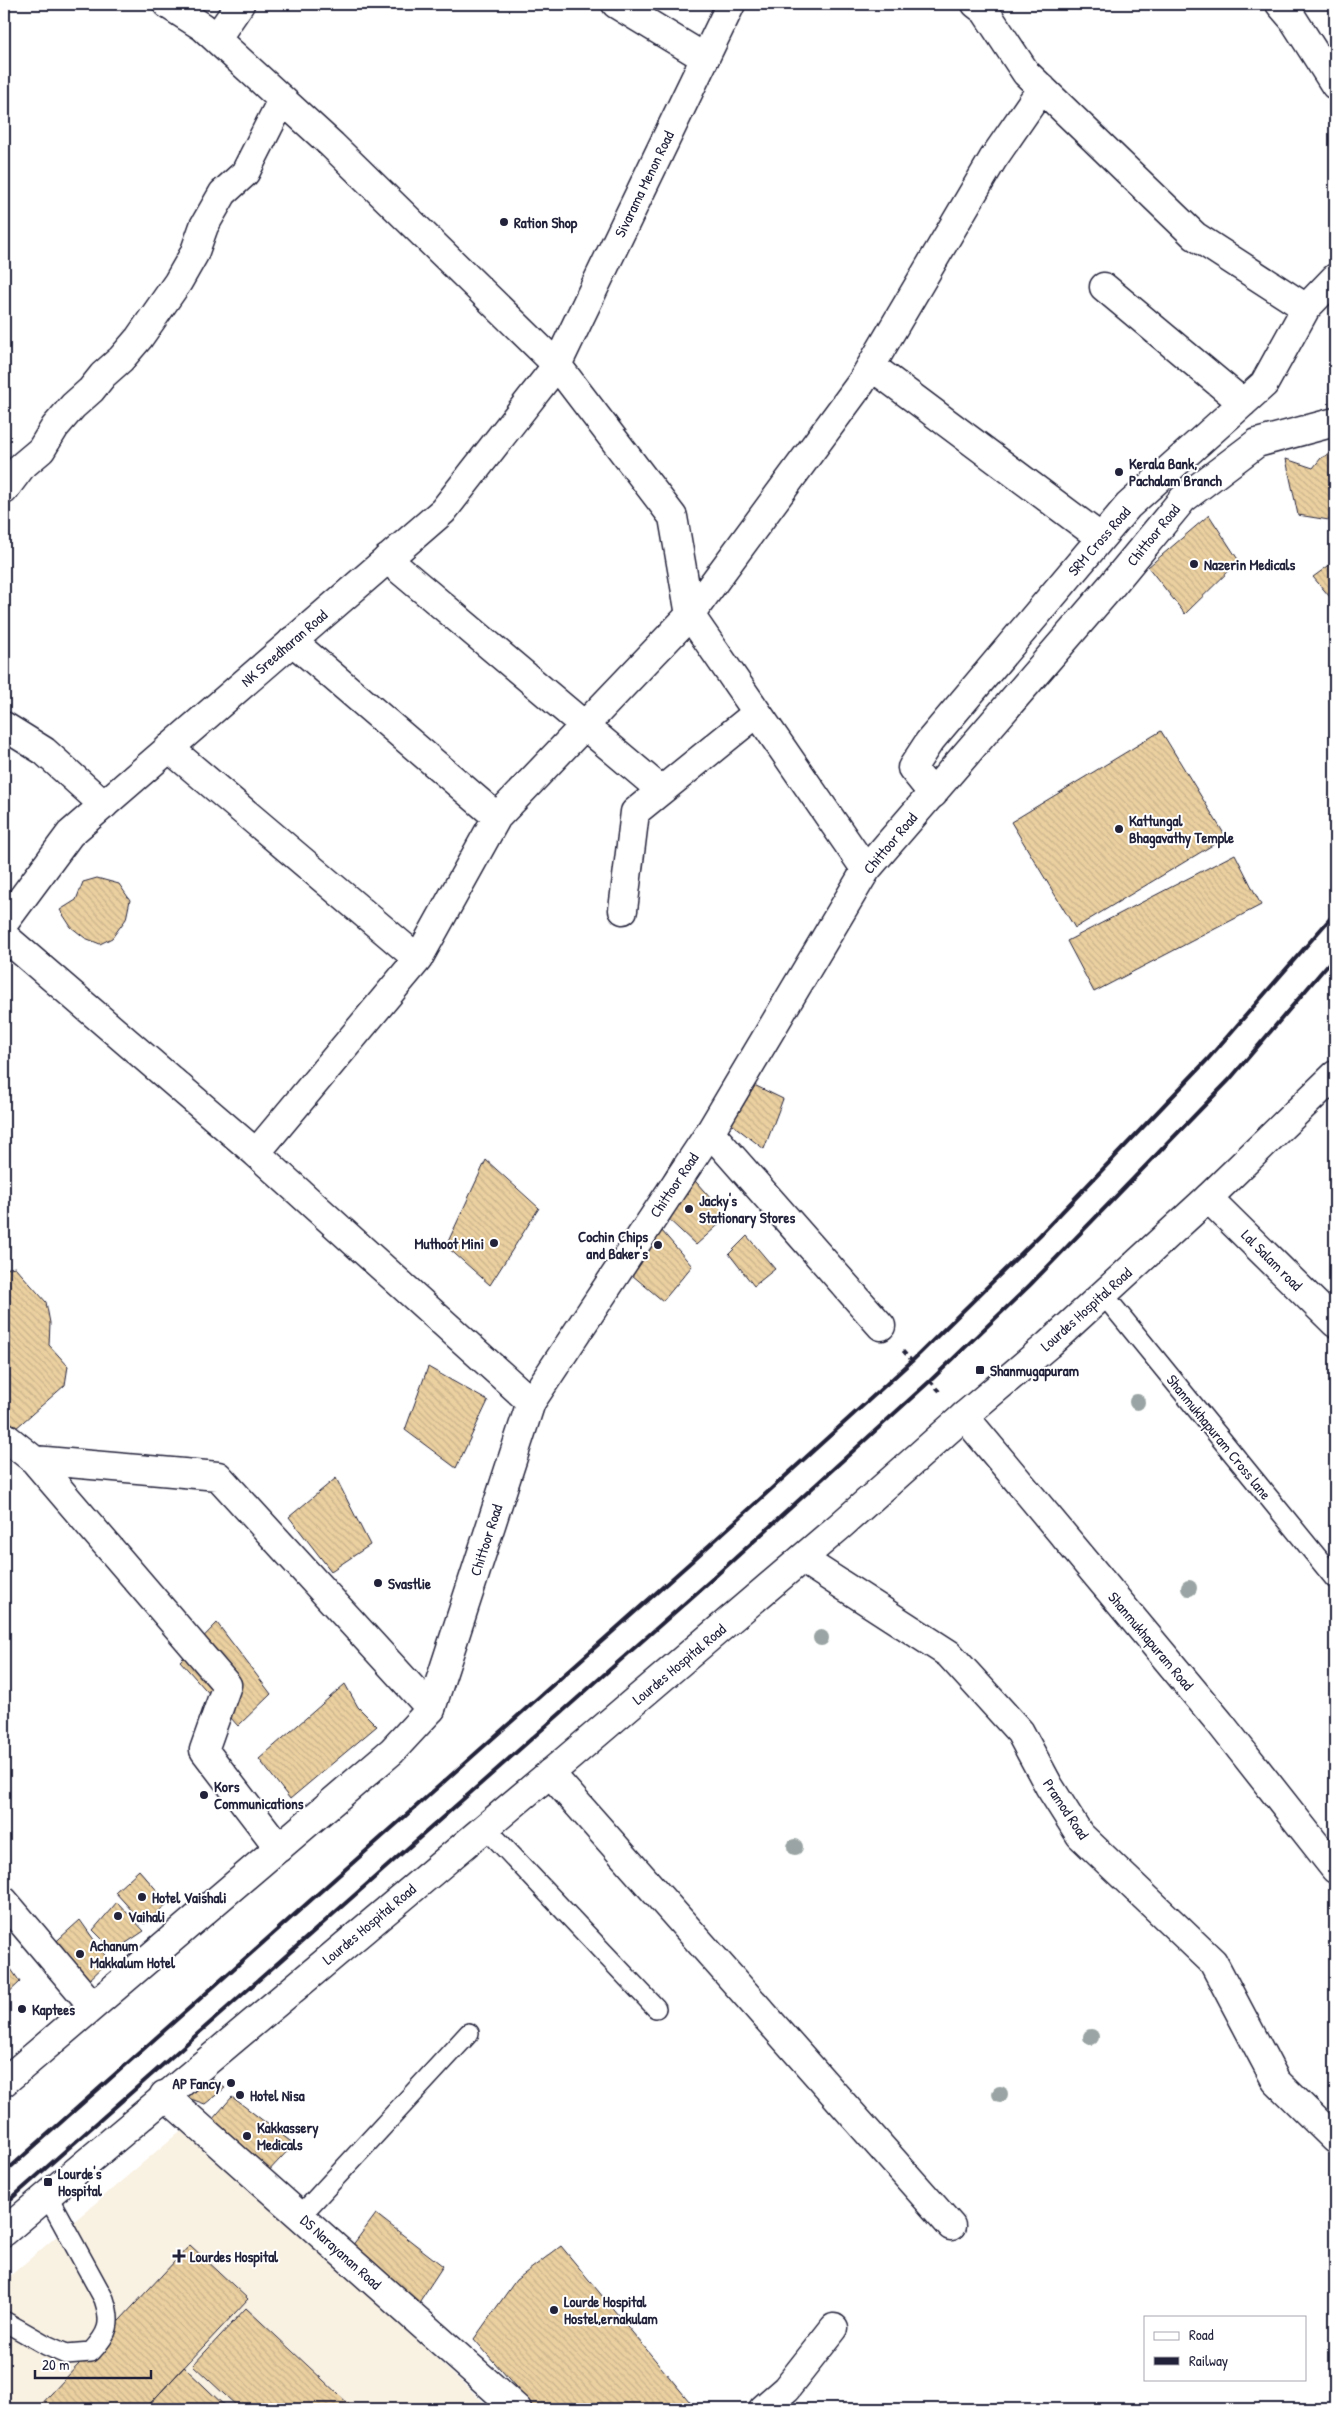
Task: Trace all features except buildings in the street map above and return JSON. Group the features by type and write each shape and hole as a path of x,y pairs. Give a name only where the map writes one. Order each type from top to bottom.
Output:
{"street":[{"path":"167,4 203,27 216,38 332,145 557,365 673,517 690,615 866,870"},
{"path":"216,38 240,4"},
{"path":"616,4 705,58"},
{"name":"Sivarama Menon Road","path":"557,365 731,4"},
{"path":"976,4 985,11 1026,73 1195,236 1306,308"},
{"path":"1280,4 1293,18 1335,85"},
{"path":"256,1154 418,959 496,817 690,615 861,383 993,159 1042,88"},
{"path":"4,490 22,466 41,450 55,427 73,406 121,359 178,282 194,254 204,226 223,193 245,173 282,100"},
{"name":"SRM Cross Road","path":"939,787 912,768 929,742 1128,506 1264,384 1306,308 1335,278"},
{"path":"1104,287 1243,403"},
{"name":"NK Sreedharan Road","path":"4,923 70,834 443,511 557,365"},
{"path":"871,366 1101,538"},
{"name":"Chittoor Road","path":"4,2082 392,1751 431,1709 531,1402 710,1132 866,870 1122,573 1183,499 1257,443 1335,422"},
{"path":"387,559 661,790"},
{"path":"292,641 496,817"},
{"path":"623,910 635,812 757,713"},
{"path":"4,726 44,751 104,805"},
{"path":"169,748 418,959"},
{"path":"4,936 256,1154 531,1402"},
{"name":"Lourdes Hospital Road","path":"4,2232 164,2095 550,1773 802,1559 964,1416 1048,1345 1208,1198 1335,1075"},
{"path":"710,1132 881,1326"},
{"name":"Lal Salam road","path":"1208,1198 1335,1323"},
{"name":"Shanmukhapuram Road","path":"964,1416 1220,1723 1335,1869"},
{"path":"4,1436 34,1460 227,1685 204,1750 279,1848"},
{"path":"34,1460 218,1476 431,1709"},
{"name":"Pramod Road","path":"802,1559 949,1654 1020,1732 1049,1786 1080,1835 1213,1962 1276,2081 1335,2138"},
{"path":"550,1773 951,2226"},
{"path":"4,1901 92,2005"},
{"name":"DS Narayanan Road","path":"164,2095 517,2409"},
{"path":"763,2409 786,2389 834,2328"}],"lane":[{"name":"Shanmukhapuram Cross lane","path":"1103,1294 1335,1580"},
{"path":"485,1827 656,2008"},
{"path":"300,2215 469,2033"},
{"path":"4,2321 66,2354 91,2352 103,2340 110,2317 104,2299 47,2195"}],"shaded area":[{"name":"Lourdes Hospital","path":"185,2127 491,2409 4,2409 4,2281"}],"railway":[{"path":"4,2173 692,1561 912,1361 1040,1235 1207,1060 1335,913"},
{"path":"4,2205 710,1581 930,1381 1030,1285 1230,1079 1335,956"}],"place":[{"name":"Ration Shop","path":"504,222"},
{"name":"Kerala Bank, Pachalam Branch","path":"1119,472"},
{"name":"Nazerin Medicals","path":"1194,564"},
{"name":"Kattungal Bhagavathy Temple","path":"1119,829"},
{"name":"Jacky's Stationary Stores","path":"689,1209"},
{"name":"Muthoot Mini","path":"494,1243"},
{"name":"Cochin Chips and Baker's","path":"658,1245"},
{"name":"Shanmugapuram","path":"980,1370"},
{"name":"Svastlie","path":"378,1583"},
{"name":"Kors Communications","path":"204,1795"},
{"name":"Hotel Vaishali","path":"142,1897"},
{"name":"Vaihali","path":"118,1916"},
{"name":"Achanum Makkalum Hotel","path":"80,1954"},
{"name":"Kaptees","path":"22,2009"},
{"name":"AP Fancy","path":"231,2083"},
{"name":"Hotel Nisa","path":"240,2095"},
{"name":"Kakkassery Medicals","path":"247,2136"},
{"name":"Lourde's Hospital","path":"48,2182"},
{"name":"Lourdes Hospital","path":"179,2256"},
{"name":"Lourde Hospital Hostel,ernakulam","path":"554,2310"}]}
